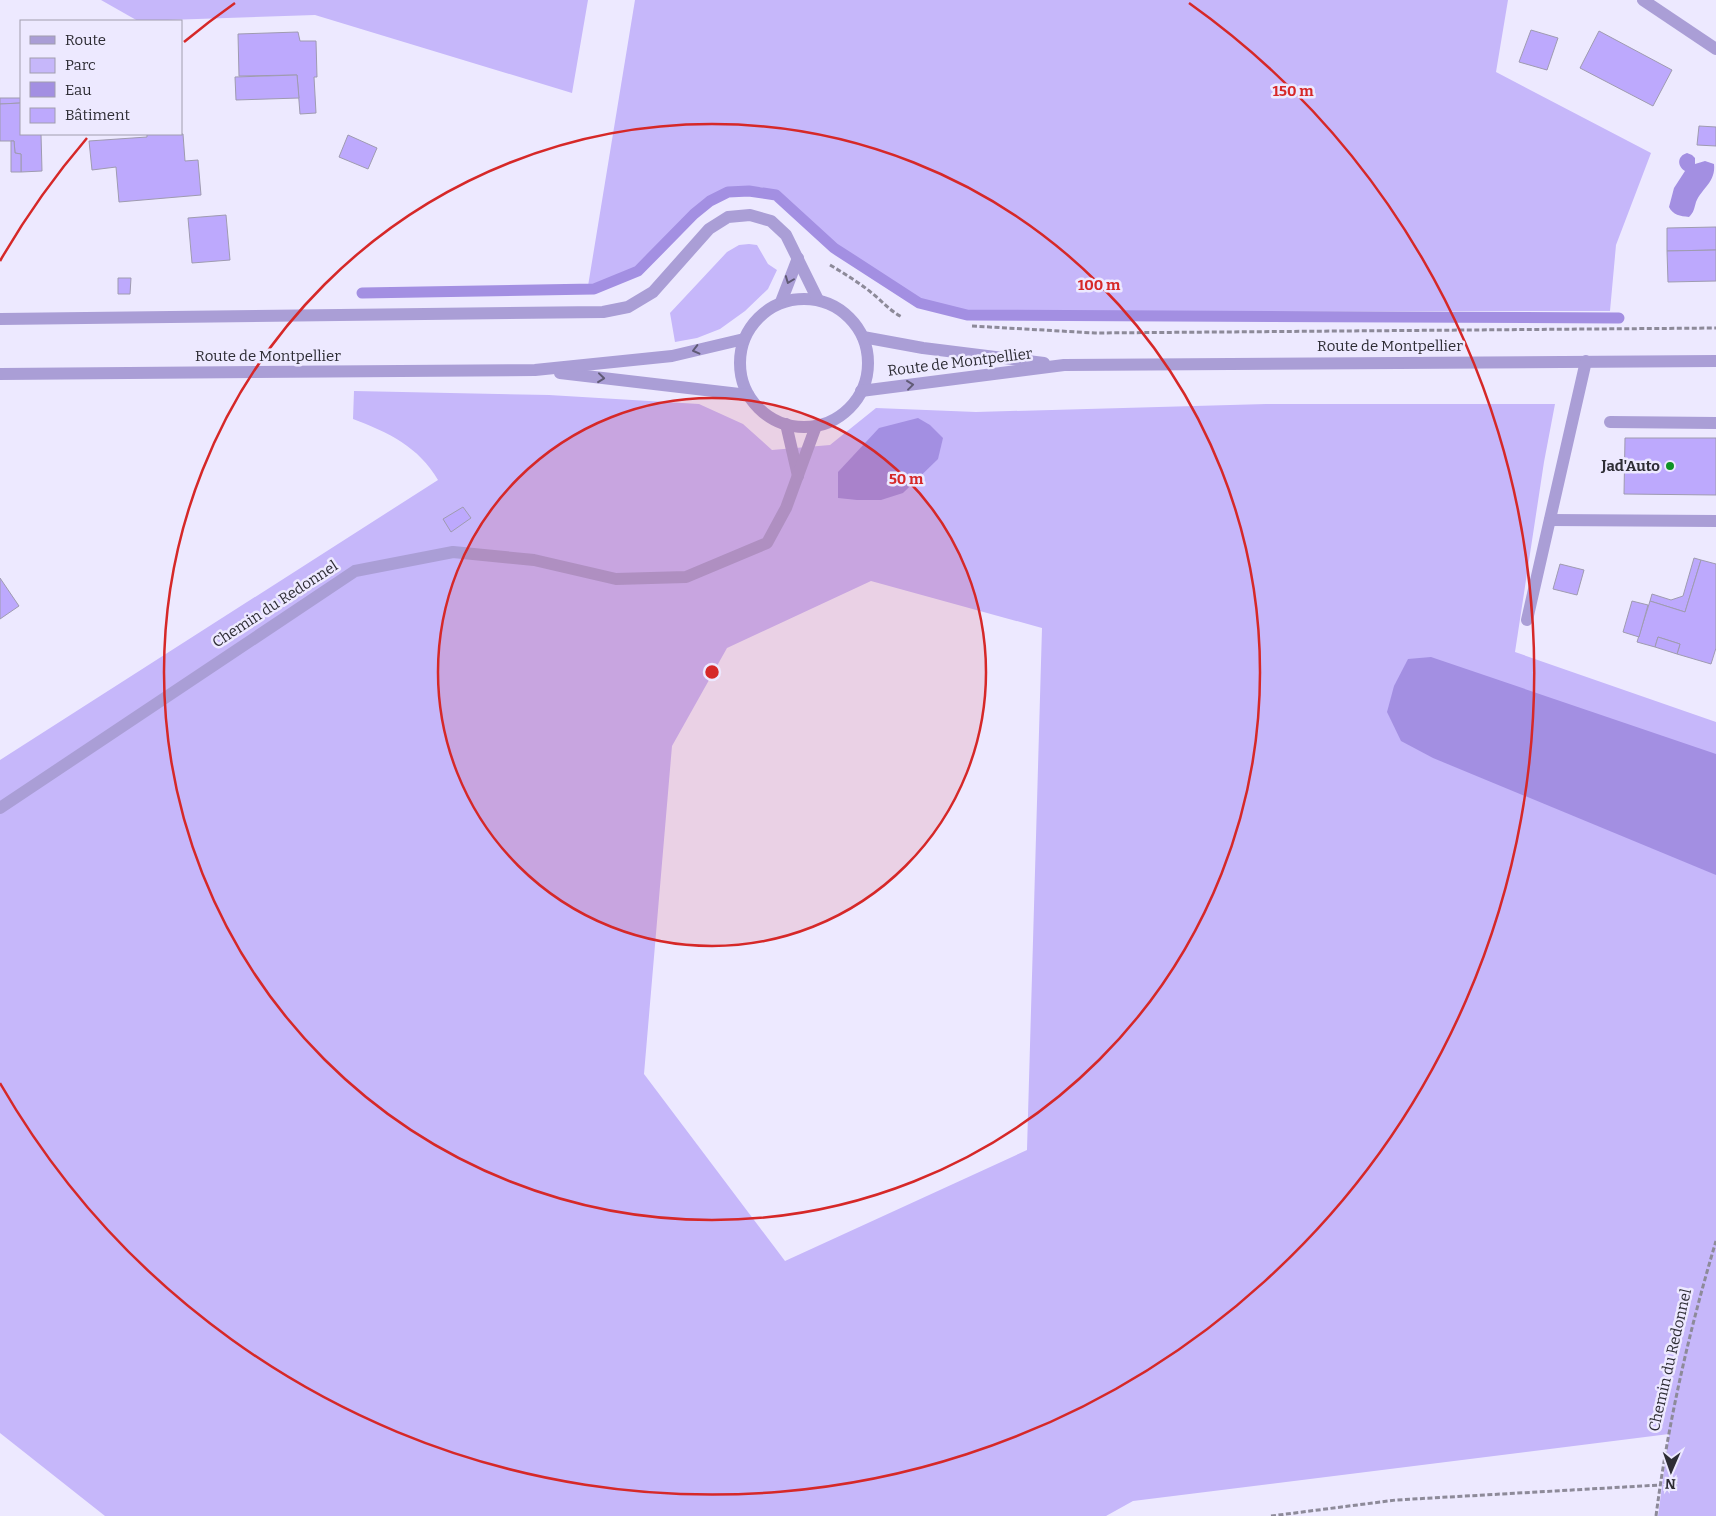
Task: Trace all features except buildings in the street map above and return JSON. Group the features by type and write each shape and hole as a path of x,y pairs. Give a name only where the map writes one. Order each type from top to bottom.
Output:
{"street":[{"path":"1643,0 1716,49"},
{"path":"0,319 603,312 628,307 653,292 709,229 728,217 750,215 771,221 786,235 818,300"},
{"path":"781,302 798,258"},
{"name":"Route de Montpellier","path":"799,298 818,300 842,311 852,320 863,337 867,350 866,378 853,404 843,414 816,426 786,424 771,418 758,408 748,395 742,382 740,353 744,338 752,323 765,311 781,302 799,298"},
{"name":"Route de Montpellier","path":"863,337 923,348 1064,365"},
{"name":"Route de Montpellier","path":"0,374 535,370 672,356 744,338"},
{"path":"1527,620 1586,361"},
{"name":"Route de Montpellier","path":"861,391 1064,365 1716,361"},
{"name":"Route de Montpellier","path":"535,370 748,395"},
{"path":"1610,422 1716,423"},
{"path":"786,424 798,476"},
{"name":"Chemin du Redonnel","path":"0,808 355,571 453,552 534,560 616,579 686,577 767,543 786,508 816,426"},
{"path":"1550,520 1716,521"}],"path":[{"path":"828,264 873,294 894,313 909,320"},
{"path":"971,326 1095,332 1716,328"},
{"name":"Chemin du Redonnel","path":"1656,1516 1679,1384 1696,1308 1716,1241"},
{"path":"1271,1516 1396,1500 1660,1485"}],"green space":[{"path":"101,0 588,0 572,93 315,15 136,20"},
{"path":"635,0 1508,0 1496,72 1651,153 1616,245 1610,311 968,311 922,302 826,240 777,192 760,187 729,188 701,202 633,272 588,286"},
{"path":"739,245 757,245 768,264 777,270 768,289 745,311 720,329 697,338 675,342 670,313 727,252"},
{"path":"354,391 549,395 699,404 743,424 772,450 830,445 876,408 976,412 1266,404 1555,404 1544,462 1515,652 1716,722 1716,1516 1658,1516 1669,1434 1133,1501 1106,1516 105,1516 0,1433 0,760 438,480 422,458 402,442 378,429 353,419","holes":["871,581 1042,628 1027,1150 785,1261 644,1074 672,746 727,648"]}],"water":[{"path":"1687,153 1695,158 1695,164 1705,161 1714,164 1713,176 1696,202 1693,212 1689,217 1677,215 1669,207 1674,188 1685,171 1679,164 1679,161 1681,156"},
{"path":"918,418 930,425 943,438 938,459 903,493 881,500 838,498 838,472 879,428"},
{"path":"1431,657 1716,754 1716,875 1433,758 1401,741 1387,712 1394,686 1408,659"}],"waterway":[{"path":"362,293 594,289 638,271 694,214 710,201 728,192 749,191 776,195 834,248 919,303 967,315 1619,318"}],"place":[{"name":"Jad'Auto","path":"1670,466"}]}
